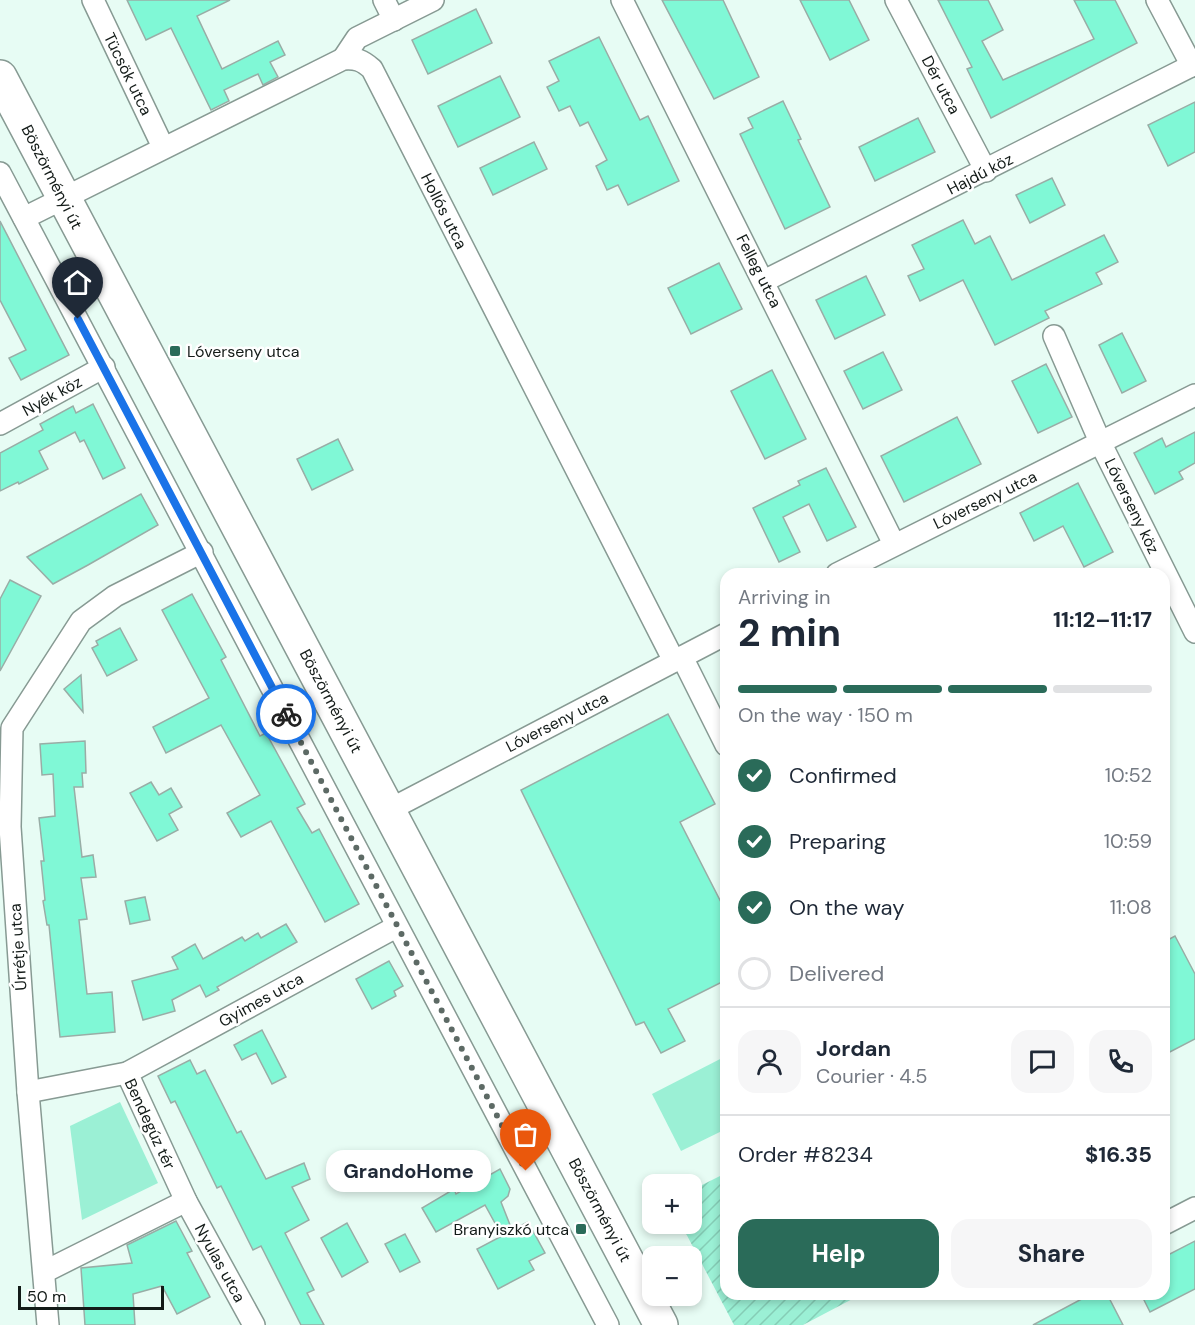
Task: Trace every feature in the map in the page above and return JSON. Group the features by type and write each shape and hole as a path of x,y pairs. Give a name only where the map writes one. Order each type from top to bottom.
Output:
{"main road":[{"name":"Böszörményi út","path":"0,77 62,198 661,1325"}],"street":[{"name":"Tücsök utca","path":"93,0 163,147"},
{"path":"384,0 394,20"},
{"path":"24,218 163,147 343,60 357,38 433,0"},
{"name":"Felleg utca","path":"622,0 894,544"},
{"name":"Dér utca","path":"896,0 986,171"},
{"path":"1156,0 1193,65"},
{"name":"Hollós utca","path":"343,60 360,60 372,69 678,659 720,734"},
{"name":"Hajdú köz","path":"764,281 1193,65"},
{"path":"0,173 608,1325"},
{"path":"1054,336 1101,444"},
{"name":"Nyék köz","path":"0,424 104,367"},
{"name":"Lóverseny utca","path":"848,568 1101,444 1195,395"},
{"name":"Lóverseny köz","path":"1101,444 1163,568"},
{"name":"Úrrétje utca","path":"48,1325 28,1092 10,827 12,728 81,621 115,596 202,552"},
{"name":"Lóverseny köz","path":"1170,582 1195,632"},
{"name":"Lóverseny utca","path":"389,810 720,636"},
{"name":"Gyimes utca","path":"127,1073 396,927"},
{"name":"Bendegúz tér","path":"28,1092 127,1073 186,1201"},
{"path":"44,1272 186,1201"},
{"name":"Nyulas utca","path":"186,1201 254,1325"},
{"path":"1170,1221 1195,1208"}],"green space":[{"path":"720,1059 720,1132 681,1151 652,1094"},
{"path":"120,1102 158,1183 82,1220 70,1126"},
{"path":"720,1176 720,1298 702,1264 702,1246 693,1246 686,1234 702,1234 702,1185"},
{"path":"721,1300 850,1300 803,1325 734,1325"}],"building":[{"path":"127,0 230,0 197,16 222,69 278,41 285,55 270,62 278,77 263,85 258,74 224,90 229,101 211,110 171,28 146,40"},
{"path":"662,0 723,0 759,77 714,99"},
{"path":"800,0 849,0 869,40 830,60"},
{"path":"938,0 988,0 1003,30 982,41 1003,80 1094,39 1074,0 1115,0 1137,43 991,118 967,69 972,67"},
{"path":"476,9 492,43 428,74 412,40"},
{"path":"599,37 640,120 648,116 679,181 628,205 618,185 607,190 596,166 607,160 588,122 580,126 570,106 559,111 547,87 559,81 549,61"},
{"path":"500,76 520,117 458,147 438,106"},
{"path":"783,101 801,139 798,140 830,207 785,229 740,134 753,128 748,118"},
{"path":"1195,102 1195,152 1168,166 1148,125"},
{"path":"918,118 935,152 875,181 859,147"},
{"path":"534,142 547,169 493,195 480,168"},
{"path":"1052,178 1065,205 1030,223 1016,195"},
{"path":"963,220 975,244 990,236 1012,280 1104,235 1118,262 1096,273 1102,284 1045,311 1049,318 995,345 963,280 920,301 908,276 924,269 912,245"},
{"path":"0,221 69,355 21,380 9,358 26,350 0,300"},
{"path":"719,263 742,309 691,334 668,288"},
{"path":"866,276 885,315 835,339 816,300"},
{"path":"1122,333 1146,381 1122,393 1099,345"},
{"path":"883,352 902,390 863,409 844,371"},
{"path":"1046,364 1072,417 1038,433 1012,381"},
{"path":"772,370 806,439 765,459 731,391"},
{"path":"93,404 125,468 103,479 84,440 80,442 75,432 39,451 48,469 0,491 0,453 43,430 40,424 73,406 76,413"},
{"path":"957,417 981,464 904,502 881,456"},
{"path":"1195,432 1195,463 1179,472 1183,479 1155,494 1134,453 1162,438 1166,447"},
{"path":"338,439 353,470 312,490 297,459"},
{"path":"826,468 856,527 827,541 809,504 783,517 800,552 779,562 753,508 800,485 798,481"},
{"path":"1078,483 1113,552 1084,567 1063,526 1034,541 1020,513"},
{"path":"141,494 158,525 88,565 53,584 27,557"},
{"path":"10,580 41,596 0,671 0,599"},
{"path":"192,594 226,657 221,660 260,736 266,733 305,804 297,808 312,833 319,829 359,904 325,922 271,821 241,837 227,813 260,795 221,725 166,753 153,727 209,698 162,610"},
{"path":"120,628 137,660 107,676 92,648 98,645 96,641"},
{"path":"81,675 83,712 64,689"},
{"path":"668,714 715,804 680,822 720,900 720,983 668,1009 685,1041 661,1053 644,1022 636,1025 521,790"},
{"path":"85,741 86,773 82,773 83,787 74,787 82,857 93,855 96,877 81,878 87,919 79,920 87,994 112,992 115,1032 60,1037 49,925 47,925 43,901 45,900 41,861 44,861 39,818 55,816 53,774 42,775 40,744"},
{"path":"151,782 159,795 171,788 182,807 169,814 178,830 157,841 130,793"},
{"path":"145,897 150,920 130,924 125,901"},
{"path":"286,924 297,942 217,987 219,990 206,997 200,985 172,1000 175,1011 143,1020 132,981 178,969 172,957 195,944 203,959 242,937 245,941 258,933 261,938"},
{"path":"1175,936 1195,974 1195,1039 1170,1052 1170,939"},
{"path":"389,961 403,986 394,991 396,996 372,1009 356,979"},
{"path":"262,1030 286,1077 272,1084 256,1053 242,1060 234,1045"},
{"path":"190,1060 197,1074 205,1070 237,1133 241,1131 266,1179 304,1163 310,1179 292,1187 309,1220 285,1233 314,1290 307,1293 324,1325 301,1325 261,1246 253,1250 221,1186 217,1188 175,1101 171,1103 158,1076"},
{"path":"500,1169 510,1189 508,1196 501,1202 512,1230 528,1222 545,1253 529,1261 534,1270 498,1289 477,1249 502,1236 485,1205 436,1232 422,1208 454,1189 456,1194"},
{"path":"176,1221 192,1251 187,1253 210,1297 177,1314 162,1286 133,1294 135,1325 85,1325 81,1268 132,1263 127,1245"},
{"path":"347,1223 368,1262 342,1277 321,1238"},
{"path":"405,1234 420,1262 400,1272 385,1244"},
{"path":"1195,1241 1195,1289 1150,1312 1144,1300 1170,1300 1170,1254"},
{"path":"1080,1300 1110,1300 1123,1325 1033,1325"}],"way so far":[{"path":"286,714 526,1171"}],"place":[{"name":"Lóverseny utca","path":"175,351"},
{"name":"GrandoHome","path":"526,1171"},
{"name":"Branyiszkó utca","path":"581,1229"}],"route":[{"path":"78,319 286,714"}]}
